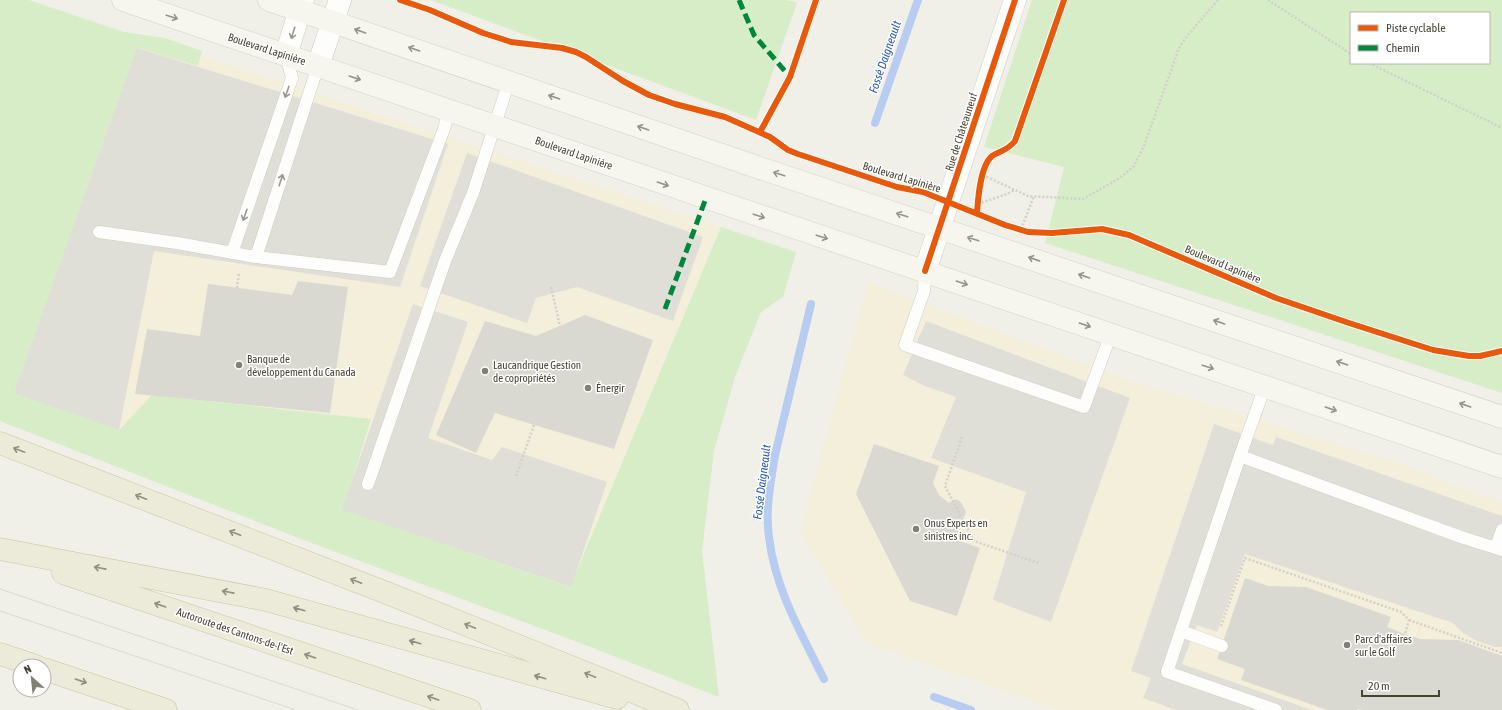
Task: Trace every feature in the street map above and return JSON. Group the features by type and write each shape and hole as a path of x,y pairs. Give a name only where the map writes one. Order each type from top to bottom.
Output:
{"highway":[{"path":"0,443 392,595 678,710"},
{"path":"0,550 266,600 658,710"},
{"name":"Autoroute des Cantons-de-l'Est","path":"0,550 470,710"},
{"path":"0,654 12,658"},
{"path":"52,672 166,710"}],"main road":[{"name":"Boulevard Lapinière","path":"123,0 1502,467"},
{"path":"269,0 302,5 333,22 1502,417"}],"street":[{"path":"318,66 340,0"},
{"name":"Rue de Châteauneuf","path":"925,271 1015,0"},
{"path":"286,55 302,5"}],"lane":[{"path":"232,253 292,78 286,55"},
{"path":"256,257 318,66"},
{"path":"368,484 445,261 473,193 508,82"},
{"path":"99,232 177,243 256,257 390,272 444,129 449,110"},
{"path":"925,271 924,291 905,345 1084,407 1111,334"},
{"path":"1265,386 1167,672 1276,710"},
{"path":"1240,456 1447,532 1499,549 1502,530"},
{"path":"1181,632 1222,646"}],"path":[{"path":"986,166 982,178 1016,190 1028,196 1083,199 1120,178 1134,166 1144,146 1179,48 1187,36 1218,0"},
{"path":"1268,0 1350,53"},
{"path":"1371,64 1502,128"},
{"path":"978,196 978,204 1016,190"},
{"path":"1021,229 1034,196"},
{"path":"1012,227 1028,232"},
{"path":"551,287 560,326"},
{"path":"516,476 534,425"},
{"path":"962,437 946,486 974,541 1038,563"},
{"path":"1219,632 1245,558 1400,612 1409,620 1470,643 1502,653"},
{"path":"1405,634 1409,620"}],"shaded area":[{"path":"132,33 721,227 571,587 342,510 371,419 119,430 14,393"},
{"path":"137,48 448,144 400,287 154,251 119,430 14,393"},
{"path":"467,153 703,237 673,321 577,287 536,298 527,323 420,286"},
{"path":"868,282 1124,379 1405,465 1468,491 1502,502 1502,710 1059,710 867,643 800,532"},
{"path":"413,304 468,322 428,438 492,460 502,447 607,482 571,587 342,510"},
{"path":"926,321 1130,398 1051,622 993,600 1026,492 931,458 956,397 925,386 903,375"},
{"path":"1214,424 1273,445 1276,437 1502,516 1502,647 1495,647 1477,641 1463,633 1453,623 1245,554 1217,632 1197,625 1182,664 1312,710 1176,710 1143,698 1151,678 1131,671"}],"green space":[{"path":"0,0 29,0 124,32 165,38 202,51 198,66 138,48 119,430 152,395 371,419 343,510 570,587 721,227 796,252 783,297 761,312 735,377 714,451 702,551 719,697 580,643 301,539 0,421"},
{"path":"431,0 787,0 797,3 756,120"},
{"path":"1032,0 1502,0 1502,393 1045,243 1064,167 984,147"}],"building":[{"name":"Banque de développement du Canada","path":"298,281 348,287 330,413 135,394 147,329 200,336 208,284 292,295"},
{"path":"585,315 653,340 614,449 495,413 476,453 436,435 485,321 536,336"},
{"name":"Onus Experts en sinistres inc.","path":"874,444 939,466 933,483 939,495 949,503 956,499 961,502 966,512 964,517 958,520 958,533 963,542 980,548 957,616 910,601 856,494"},
{"name":"Parc d'affaires sur le Golf","path":"1245,578 1268,586 1306,587 1391,617 1387,627 1405,634 1420,639 1458,640 1502,656 1502,710 1327,710 1241,680 1245,669 1217,659"}],"waterway":[{"name":"Fossé Daigneault","path":"875,123 918,0"},
{"name":"Fossé Daigneault","path":"811,304 775,455 769,496 768,527 772,556 783,593 798,628 824,679"},
{"path":"934,697 971,710"}],"tram line":[{"path":"0,589 358,710"},
{"path":"0,611 296,710"}],"marked path":[{"path":"739,0 754,35 790,77"},
{"path":"665,309 706,198"}],"cycle path":[{"path":"400,0 430,10 483,33 511,42 562,48 576,52 649,95 675,104 725,117 770,137 788,150 798,154 897,187 923,192 1005,225 1028,232 1052,233 1102,229 1129,235 1276,298 1433,350 1469,356 1480,356 1502,351"},
{"path":"760,132 790,77 816,0"},
{"path":"925,271 1015,0"},
{"path":"977,213 980,183 985,167 992,156 1007,149 1015,141 1064,0"}],"place":[{"name":"Banque de développement du Canada","path":"239,365"},
{"name":"Laucandrique Gestion de copropriétés","path":"485,371"},
{"name":"Énergir","path":"588,388"},
{"name":"Onus Experts en sinistres inc.","path":"916,529"},
{"name":"Parc d'affaires sur le Golf","path":"1347,645"}]}
